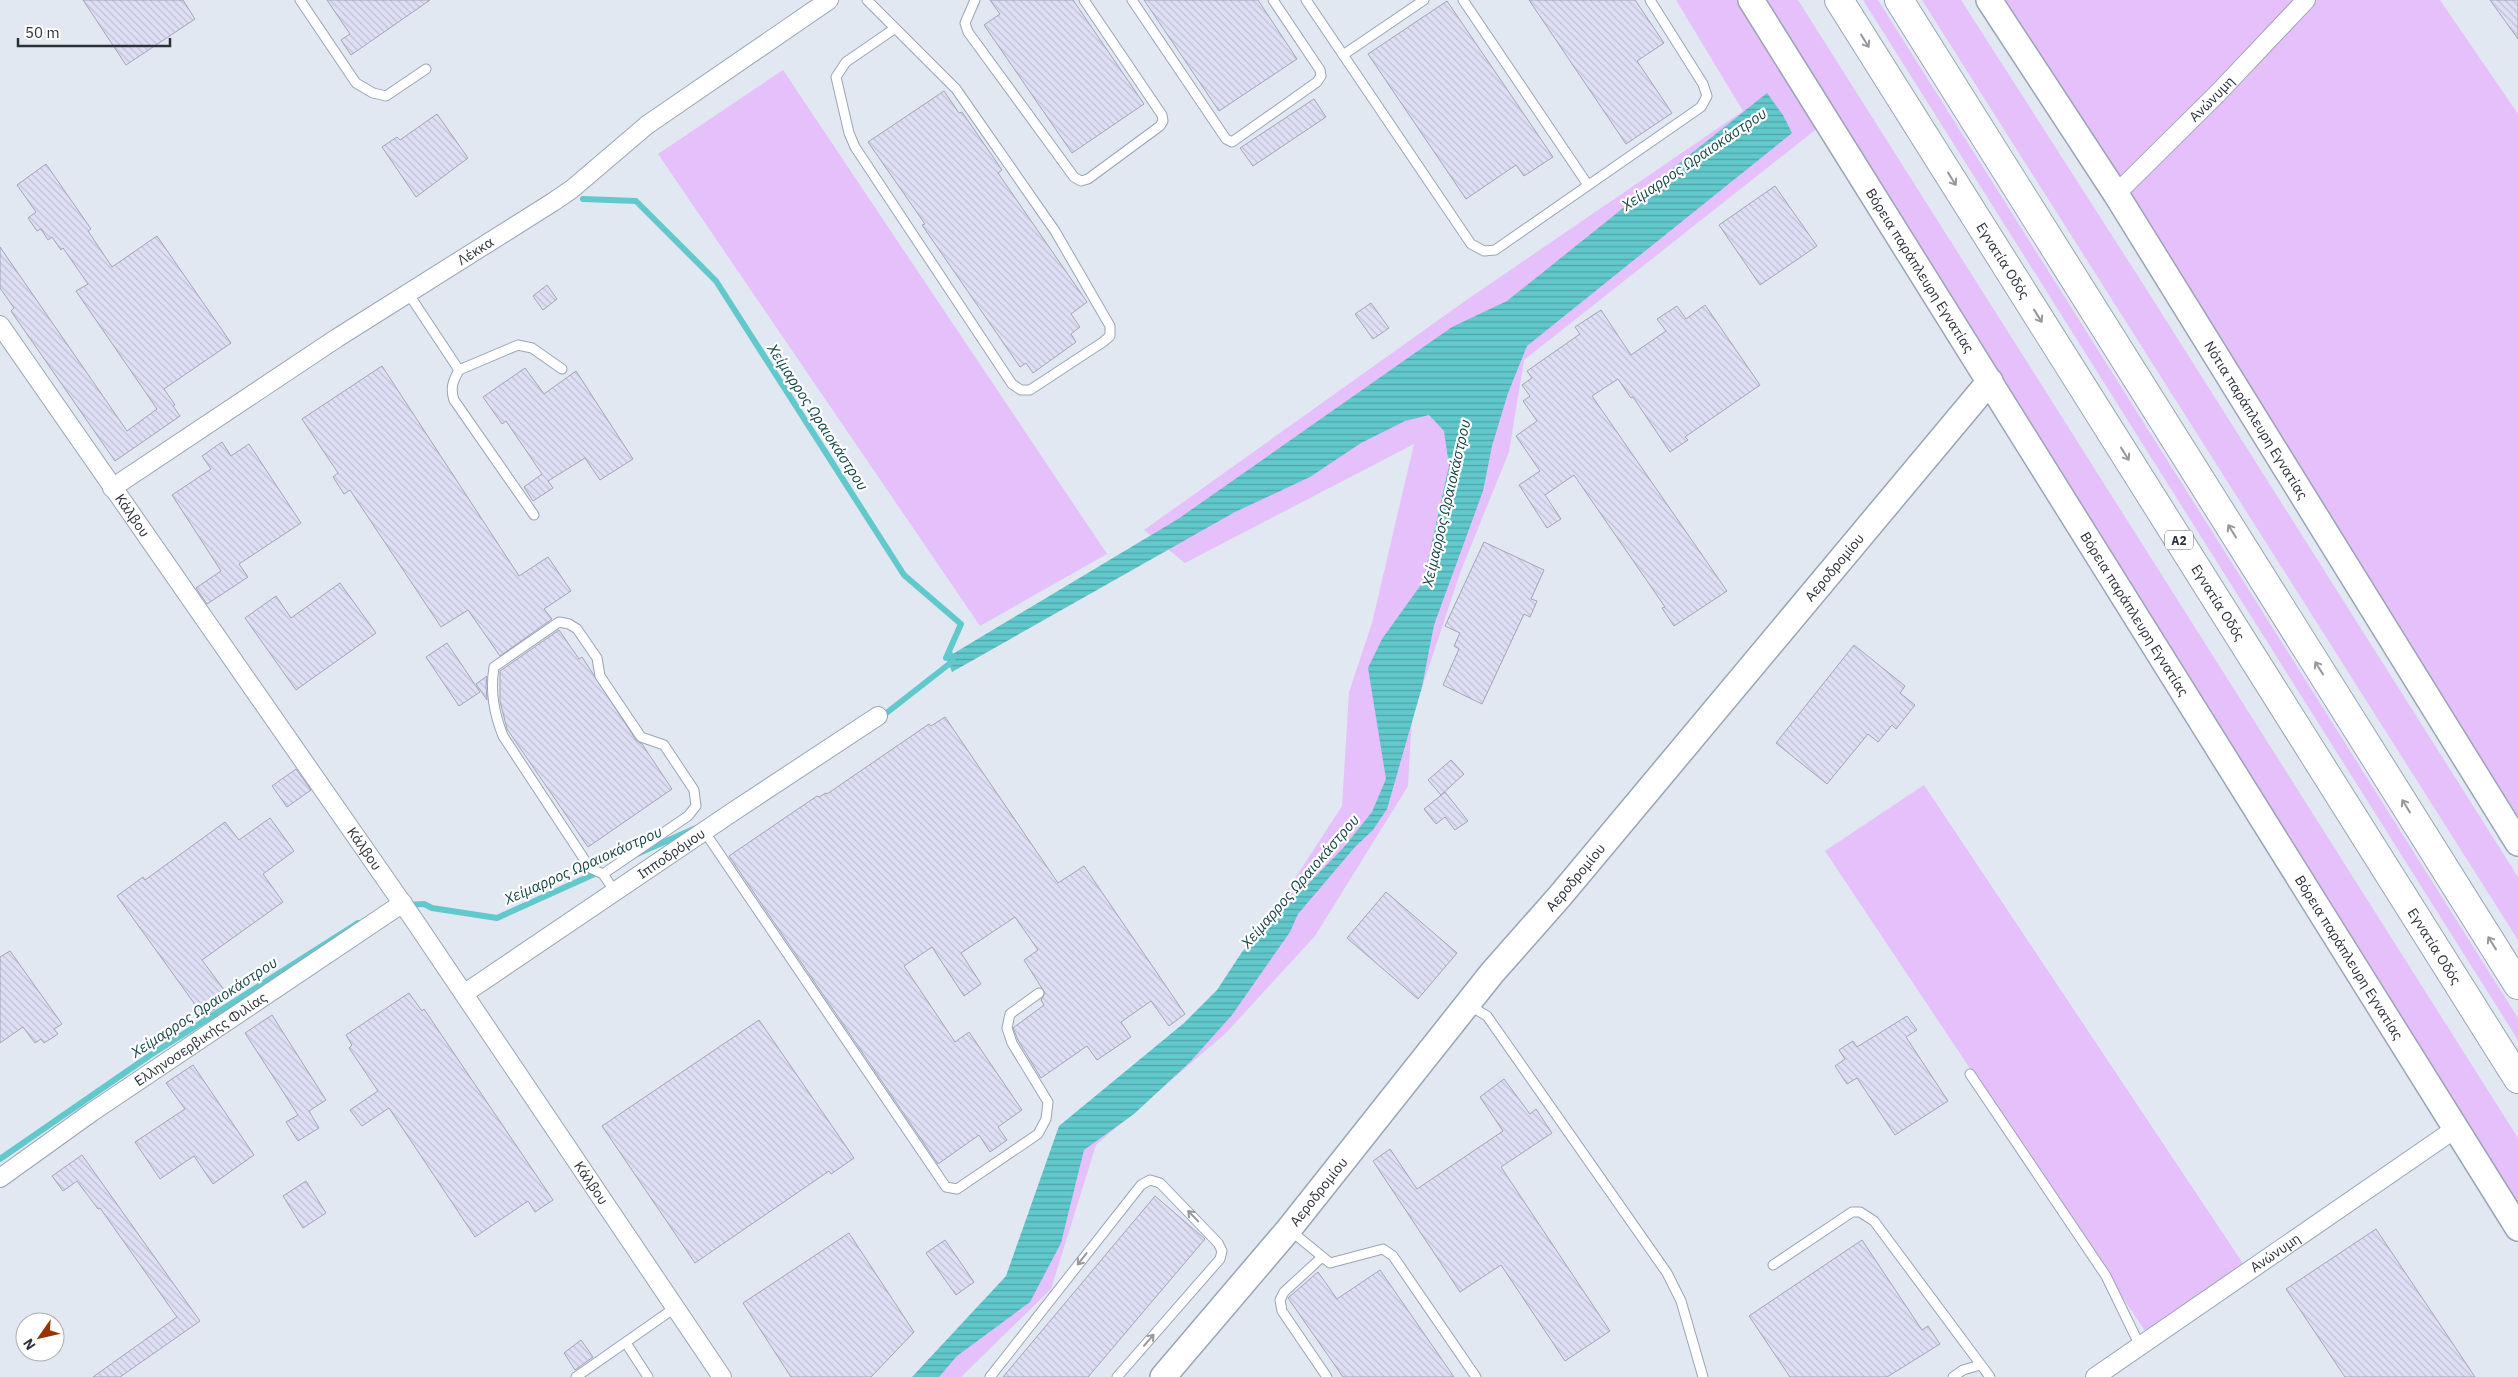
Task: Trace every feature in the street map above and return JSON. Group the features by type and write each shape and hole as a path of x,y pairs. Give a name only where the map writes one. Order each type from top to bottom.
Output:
{"highway":[{"name":"Εγνατία Οδός","path":"1839,0 2518,1079"},
{"path":"1899,0 2518,985"}],"street":[{"name":"Λέκκα","path":"112,488 408,293 572,189 647,125 829,0"},
{"name":"Βόρεια παράπλευρη Εγνατίας","path":"1752,0 2518,1228"},
{"name":"Νότια παράπλευρη Εγνατίας","path":"1989,0 2116,194 2518,843"},
{"name":"Ανώνυμη","path":"2116,194 2218,93 2306,0"},
{"name":"Κάλβου","path":"0,325 403,903 722,1377"},
{"name":"Αεροδρομίου","path":"1163,1377 1289,1230 1467,1004 1990,381"},
{"name":"Ιπποδρόμου","path":"464,993 878,716"},
{"name":"Ελληνοσερβικήςς Φιλίας","path":"0,1178 99,1107 403,903"},
{"name":"Ανώνυμη","path":"2095,1377 2455,1129"}],"lane":[{"path":"300,0 356,83 373,93 386,96 426,69"},
{"path":"867,0 956,89 1055,230 1110,326 1110,336 1104,342 1030,390 1021,390 1012,384 855,147 849,133 836,77 846,62 894,28"},
{"path":"975,0 965,23 968,32 1074,177 1081,181 1096,173 1160,126 1163,121 1162,115 1084,0"},
{"path":"1132,0 1226,139 1232,142 1317,82 1321,76 1320,70 1273,0"},
{"path":"1306,0 1471,244 1484,251 1495,250 1701,107 1707,96 1703,84 1650,0"},
{"path":"1343,55 1424,0"},
{"path":"1463,0 1588,185"},
{"path":"408,293 459,370"},
{"path":"534,515 454,400 451,392 452,382 459,370 518,345 532,348 562,368"},
{"path":"603,874 688,816 696,806 694,790 664,745 641,737 600,676 597,658 577,629 570,624 559,622 494,667 492,682 494,713 504,736 590,868 603,874 615,892"},
{"path":"704,831 946,1187 957,1189 1038,1134 1046,1120 1048,1102 1012,1043 1007,1028 1010,1014 1039,993"},
{"path":"1467,1004 1488,1016 1672,1281 1681,1301 1703,1377"},
{"path":"1970,1074 2106,1276 2140,1346"},
{"path":"990,1377 1141,1184 1150,1180 1160,1182 1218,1243 1222,1251 1220,1259 1117,1377"},
{"path":"1773,1265 1852,1212 1860,1212 1874,1221 1990,1377"},
{"path":"1289,1230 1307,1242 1321,1258 1330,1263 1383,1249 1393,1256 1476,1377"},
{"path":"1321,1258 1284,1292 1280,1300 1282,1310 1327,1377"},
{"path":"576,1377 676,1307"},
{"path":"626,1343 648,1377"},
{"path":"1953,1377 1963,1370 1980,1365"}],"shaded area":[{"path":"0,0 2518,0 2518,1377 0,1377"},
{"path":"1676,0 1742,0 1819,127 1524,360 1509,452 1460,573 1412,718 1408,786 1315,936 1226,1033 1096,1145 1051,1289 961,1377 913,1377 1013,1275 1075,1115 1212,1006 1342,806 1349,692 1372,623 1414,444 1185,563 1144,530 1465,301 1743,111"},
{"path":"1763,0 1798,0 2518,1138 2518,1204"},
{"path":"1863,0 1878,0 2518,1018 2518,1040"},
{"path":"1922,0 1961,0 2145,287 2518,877 2518,940"},
{"path":"1992,0 2440,0 2518,114 2518,825"},
{"path":"783,70 1107,554 980,626 658,154"},
{"path":"1924,785 2244,1265 2145,1331 1825,851"}],"water":[{"path":"1767,93 1783,115 1792,133 1527,346 1508,393 1492,446 1483,491 1434,625 1422,687 1387,809 1373,830 1355,847 1298,914 1290,932 1232,1015 1190,1062 1134,1114 1084,1150 1061,1243 1030,1302 957,1356 939,1377 912,1377 1006,1276 1059,1126 1184,1023 1217,990 1242,952 1344,847 1372,812 1386,779 1368,668 1382,639 1423,582 1449,466 1444,431 1429,415 1405,421 1361,443 1310,477 1235,512 952,672 946,658 1178,519 1452,327 1507,301"}],"building":[{"path":"83,0 183,0 195,19 126,65"},
{"path":"327,0 430,0 351,55 341,40 350,34"},
{"path":"990,0 1073,0 1144,104 1072,153 984,25 1000,14"},
{"path":"1144,0 1258,0 1297,59 1219,111"},
{"path":"1529,0 1635,0 1664,43 1637,61 1672,113 1626,144"},
{"path":"2490,0 2518,0 2518,39"},
{"path":"1447,1 1553,157 1524,176 1516,165 1466,199 1368,54"},
{"path":"944,91 959,113 962,112 1002,170 998,173 1087,302 1071,314 1080,327 1071,334 1076,342 1033,373 1026,363 1020,367 922,225 925,224 868,142"},
{"path":"1314,99 1326,117 1253,166 1240,148"},
{"path":"437,114 468,158 416,197 382,147 397,137 400,140"},
{"path":"46,164 91,229 88,231 112,267 157,236 231,343 164,389 180,416 115,461 11,311 14,308 0,288 0,247 127,431 157,409 76,291 88,284 63,248 61,250 52,237 48,240 41,229 37,231 28,218 36,212 17,185"},
{"path":"1775,186 1817,246 1760,285 1719,225"},
{"path":"547,285 557,299 543,310 533,296"},
{"path":"1371,303 1389,328 1373,339 1355,314"},
{"path":"1705,305 1760,385 1685,437 1688,440 1670,452 1633,397 1631,398 1618,379 1592,396 1727,591 1674,626 1662,608 1665,607 1574,475 1545,495 1561,519 1547,528 1519,485 1540,471 1516,436 1537,421 1523,401 1530,396 1522,385 1532,378 1527,371 1580,334 1575,327 1601,310 1631,355 1666,331 1657,319 1677,306 1686,319"},
{"path":"382,366 519,576 548,557 571,591 544,609 552,619 500,656 468,610 441,627 350,490 344,494 333,477 338,473 302,419"},
{"path":"525,368 544,394 576,371 633,459 600,480 585,458 548,481 553,488 533,501 524,487 542,474 506,421 502,424 483,397"},
{"path":"222,442 231,456 249,444 301,523 239,564 248,577 207,604 196,588 221,571 172,495 211,469 202,456"},
{"path":"1484,542 1544,570 1531,599 1537,601 1530,617 1524,614 1482,704 1443,685 1459,649 1454,646 1460,633 1445,626"},
{"path":"340,583 376,633 296,690 245,618 276,596 291,618"},
{"path":"559,630 579,659 582,657 636,740 642,744 672,789 588,847 507,729 500,701 500,671"},
{"path":"447,643 480,692 459,706 426,657"},
{"path":"1854,645 1905,686 1900,693 1915,705 1896,729 1892,725 1878,742 1868,734 1827,784 1776,743"},
{"path":"487,676 486,685 487,700 476,684"},
{"path":"945,717 1058,883 1084,866 1185,1014 1169,1026 1151,1001 1121,1022 1131,1037 1097,1060 1087,1046 1041,1078 1018,1040 1013,1028 1044,1005 1041,1000 1045,993 1024,960 1038,950 1015,917 961,953 981,984 964,996 932,947 904,966 955,1042 969,1032 1022,1110 998,1127 1007,1140 990,1152 979,1135 938,1164 729,856 817,796 827,794 929,724 931,726"},
{"path":"1451,760 1464,774 1441,795 1428,780"},
{"path":"296,769 311,790 287,807 272,786"},
{"path":"1445,792 1468,821 1455,830 1445,817 1436,824 1424,809"},
{"path":"270,818 294,851 263,874 283,902 202,960 230,998 204,1017 117,896 143,877 145,880 225,822 239,840"},
{"path":"1386,892 1457,953 1418,999 1347,938"},
{"path":"10,951 62,1024 54,1029 58,1034 44,1043 41,1039 35,1043 23,1027 0,1043 0,957"},
{"path":"409,993 422,1011 424,1009 553,1200 535,1212 528,1201 475,1237 389,1108 362,1126 350,1110 378,1091 349,1048 352,1045 346,1035"},
{"path":"272,1015 326,1100 309,1111 319,1128 298,1141 286,1122 298,1115 245,1033"},
{"path":"1907,1016 1917,1030 1906,1037 1948,1101 1895,1135 1857,1078 1847,1084 1835,1066 1845,1059 1839,1050 1853,1041 1857,1047"},
{"path":"759,1020 854,1158 831,1174 829,1171 695,1263 602,1126"},
{"path":"193,1065 254,1155 213,1184 194,1156 160,1179 135,1142 185,1109 166,1083"},
{"path":"1504,1079 1530,1114 1536,1109 1552,1133 1501,1167 1610,1331 1565,1361 1501,1265 1460,1292 1373,1161 1390,1149 1417,1189 1503,1131 1480,1097"},
{"path":"82,1155 200,1321 120,1377 93,1377 177,1317 100,1208 98,1209 77,1181 63,1191 52,1176"},
{"path":"306,1181 326,1213 303,1228 283,1196"},
{"path":"1155,1196 1205,1239 1088,1377 1003,1377"},
{"path":"2376,1229 2475,1377 2345,1377 2286,1289"},
{"path":"849,1233 914,1332 871,1377 791,1377 743,1303"},
{"path":"945,1240 974,1282 956,1295 926,1253"},
{"path":"1862,1240 1922,1330 1928,1326 1940,1344 1887,1377 1790,1377 1749,1316"},
{"path":"1380,1270 1454,1377 1343,1377 1288,1298 1318,1272 1337,1299"},
{"path":"581,1340 593,1357 575,1370 564,1353"}],"waterway":[{"name":"Χείμαρρος Ωραιοκάστρου","path":"583,199 636,201 716,281 904,575 961,624 946,658 951,655"},
{"name":"Χείμαρρος Ωραιοκάστρου","path":"880,718 953,661"},
{"name":"Χείμαρρος Ωραιοκάστρου","path":"637,854 696,828"},
{"name":"Χείμαρρος Ωραιοκάστρου","path":"407,905 424,904 432,908 497,918 601,871"},
{"name":"Χείμαρρος Ωραιοκάστρου","path":"0,1159 152,1054 358,923"}]}
